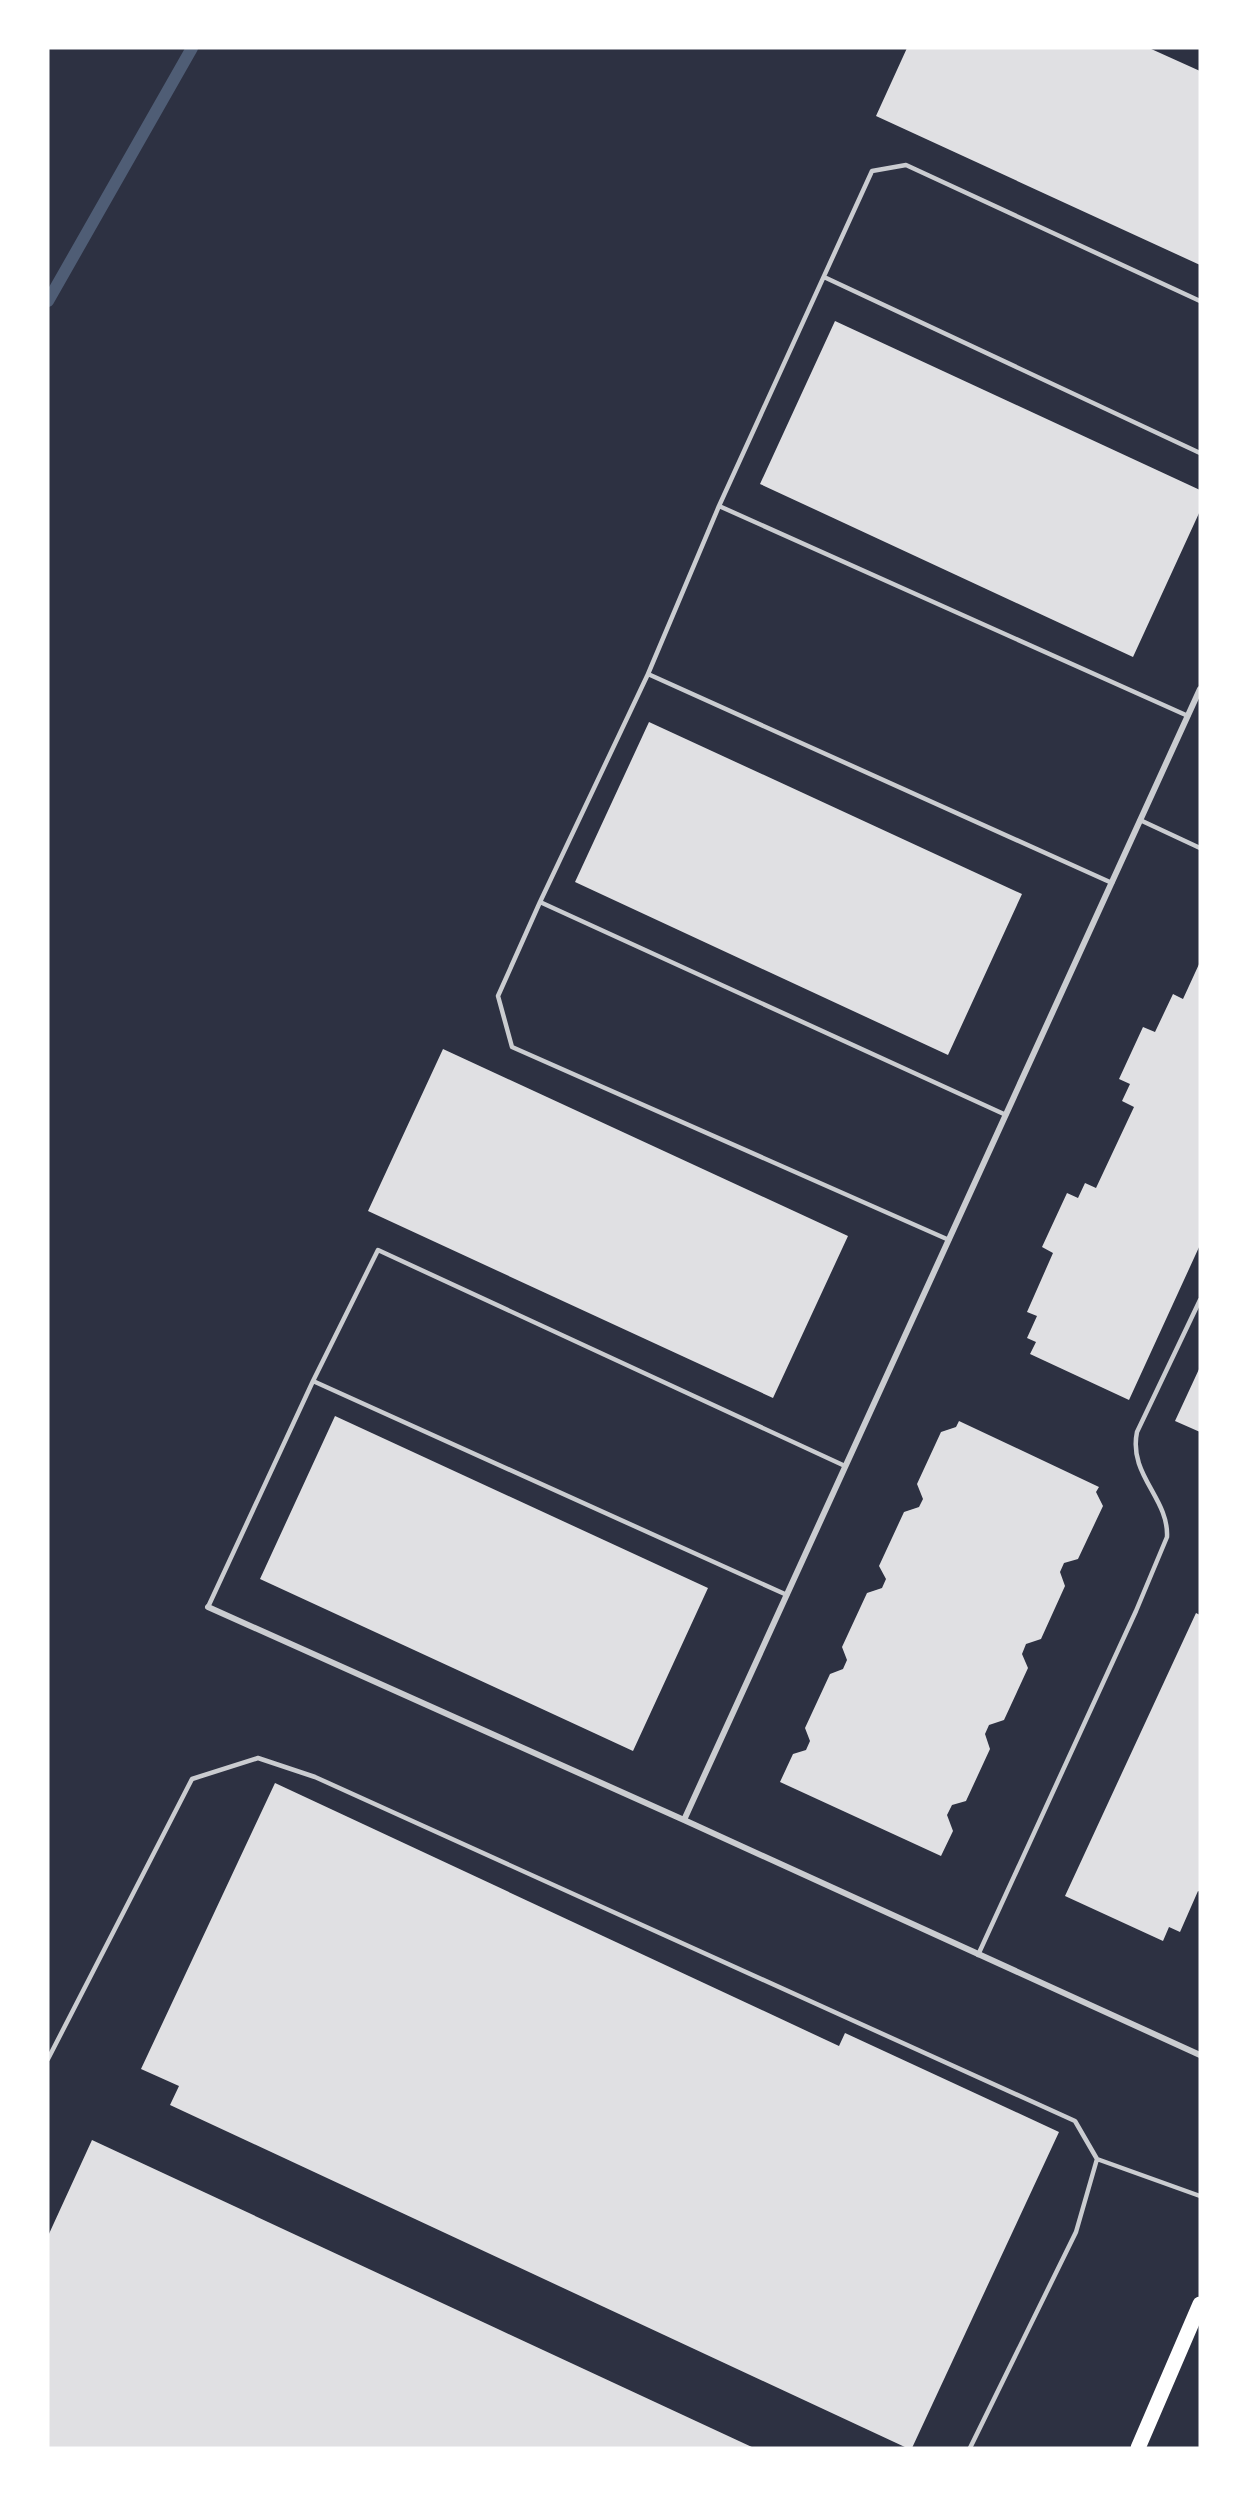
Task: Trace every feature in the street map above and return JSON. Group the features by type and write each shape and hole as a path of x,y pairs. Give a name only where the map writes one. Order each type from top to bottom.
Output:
{"main road":[{"path":"1138,2448 1200,2304"}],"street":[{"path":"684,1820 1200,689"},
{"path":"208,1607 1200,2055"}],"lane":[{"path":"949,1240 512,1047 498,996 648,674 719,506 872,171 906,165 1200,301"},
{"path":"824,277 1200,453"},
{"path":"719,506 1188,716"},
{"path":"648,674 1112,883"},
{"path":"1140,820 1200,848"},
{"path":"540,902 1006,1115"},
{"path":"208,1607 313,1381 378,1250 845,1466"},
{"path":"978,1955 1136,1611 1167,1537 1168,1525 1138,1464 1134,1448 1137,1432 1200,1300"},
{"path":"313,1381 787,1595"},
{"path":"48,2059 192,1779 258,1758 315,1777 1075,2121 1098,2160 1200,2196"},
{"path":"970,2448 1076,2232 1098,2160"}],"building":[{"path":"907,48 1149,48 1200,71 1200,265 876,116"},
{"path":"835,321 1200,490 1200,511 1133,657 760,484"},
{"path":"649,722 1022,894 948,1055 575,882"},
{"path":"1200,962 1200,1245 1129,1400 1030,1354 1036,1342 1027,1338 1037,1316 1027,1312 1053,1253 1042,1247 1067,1193 1078,1198 1085,1183 1096,1188 1134,1107 1122,1101 1130,1084 1119,1079 1143,1027 1155,1032 1173,994 1183,999"},
{"path":"443,1049 848,1236 773,1398 368,1211"},
{"path":"1200,1367 1200,1432 1175,1421"},
{"path":"335,1416 708,1588 633,1751 260,1579"},
{"path":"959,1421 1099,1487 1096,1492 1103,1506 1078,1559 1064,1563 1060,1572 1065,1586 1041,1639 1026,1644 1022,1654 1028,1668 1004,1720 989,1725 985,1734 990,1749 966,1801 952,1805 947,1815 953,1831 941,1856 780,1782 793,1754 806,1750 810,1741 805,1728 830,1674 843,1669 847,1660 842,1647 867,1593 882,1588 886,1579 879,1566 904,1512 919,1507 923,1499 917,1484 941,1432 956,1427"},
{"path":"1196,1613 1200,1615 1200,1892 1198,1891 1180,1932 1169,1927 1163,1941 1065,1896"},
{"path":"275,1783 839,2046 845,2033 1059,2132 912,2448 907,2448 170,2105 179,2086 141,2069"},
{"path":"92,2140 754,2448 48,2448 48,2236"}],"waterway":[{"path":"48,301 192,48"}]}
